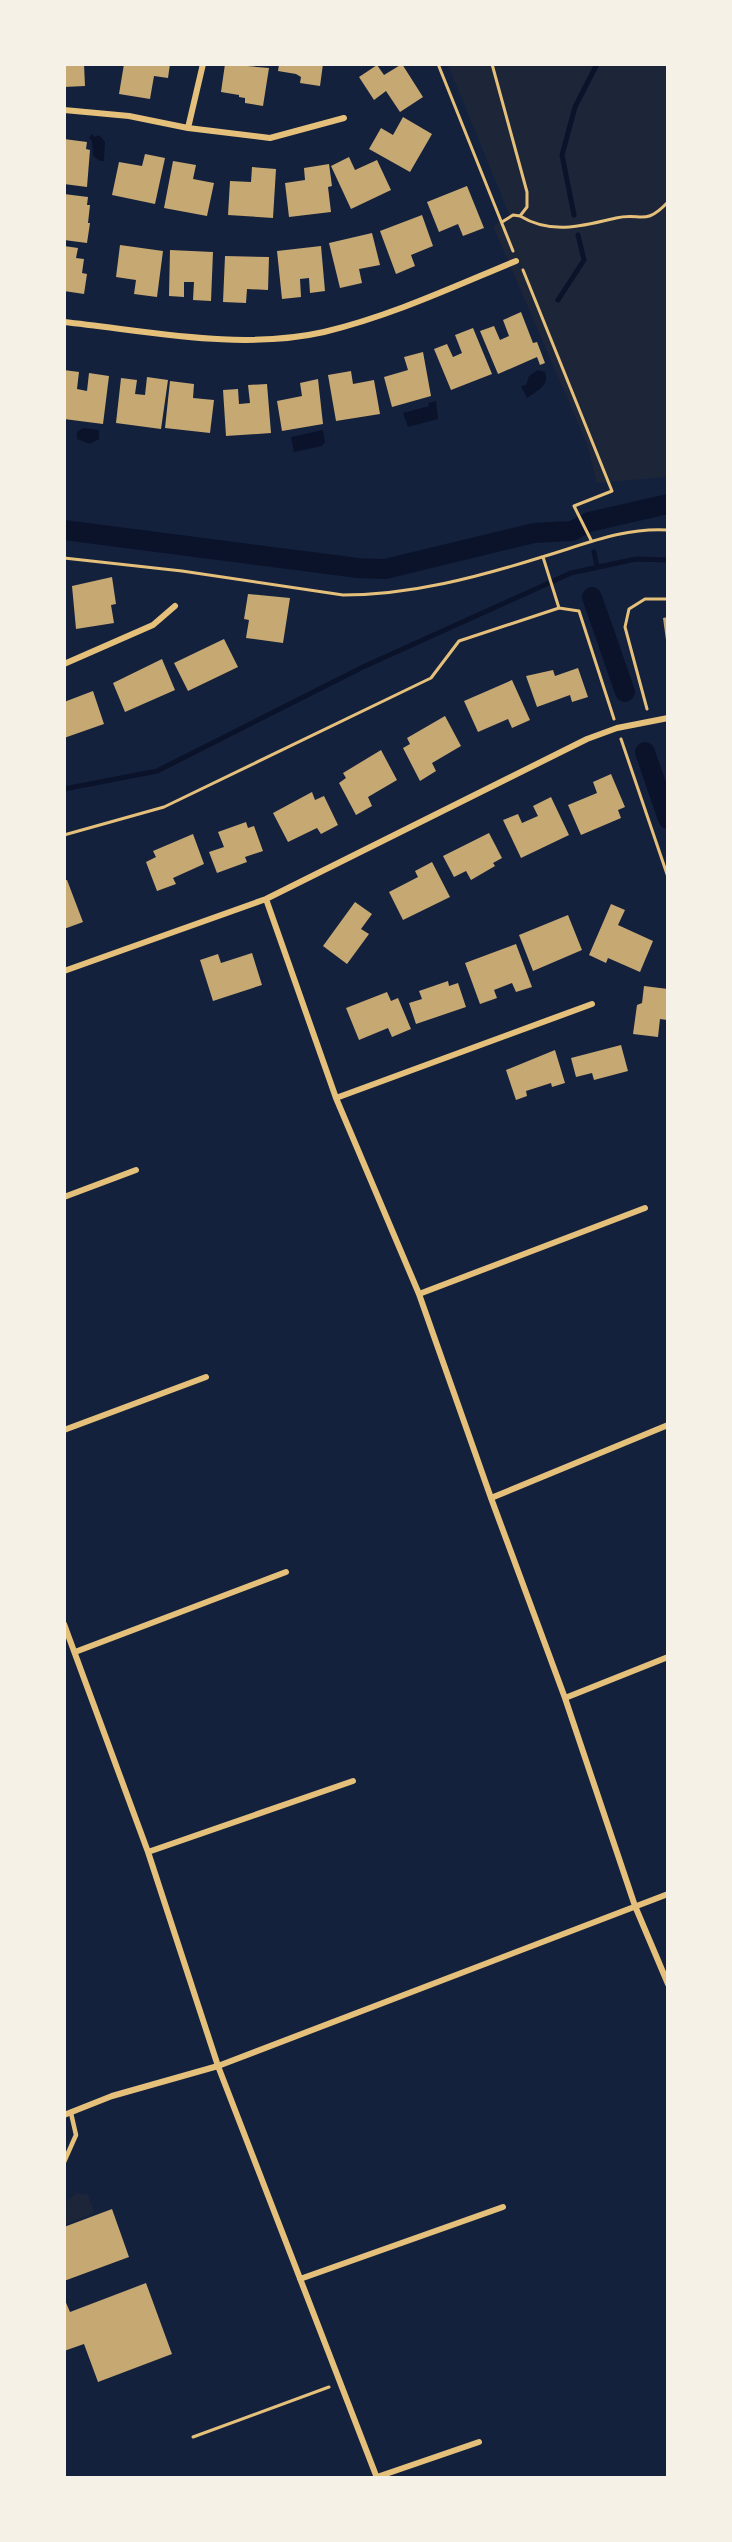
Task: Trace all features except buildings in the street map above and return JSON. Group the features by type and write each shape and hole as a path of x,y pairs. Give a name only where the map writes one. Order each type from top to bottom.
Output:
{"street":[{"path":"188,128 203,64"},
{"path":"64,110 129,116 188,128 270,138 344,118"},
{"path":"64,322 209,338 247,339 322,332 375,318 516,261"},
{"path":"64,664 153,625 176,606"},
{"path":"64,971 266,899 587,739 617,729 668,718"},
{"path":"266,899 336,1098 419,1294 565,1698 635,1906 668,1984"},
{"path":"336,1098 592,1004"},
{"path":"64,1197 136,1170"},
{"path":"419,1294 645,1208"},
{"path":"64,1430 206,1377"},
{"path":"491,1498 668,1425"},
{"path":"75,1652 286,1572"},
{"path":"64,1624 148,1852 218,2066 377,2477 479,2442"},
{"path":"565,1698 668,1657"},
{"path":"148,1852 353,1781"},
{"path":"68,2114 112,2096 218,2066 668,1894"},
{"path":"300,2279 502,2206"}],"lane":[{"path":"64,2162 76,2135 68,2114"}],"path":[{"path":"438,64 516,261 528,279 538,310 612,491 574,506 591,540"},
{"path":"492,64 527,192 527,207 520,216"},
{"path":"502,224 513,215 520,216 533,224 568,227 593,225 618,218 645,219 656,214 668,202"},
{"path":"64,558 353,595 428,587 543,557 591,540 651,529 668,530"},
{"path":"543,557 557,602"},
{"path":"651,722 625,627 629,609 645,599 668,598"},
{"path":"64,836 165,807 431,678 459,641 559,608"},
{"path":"193,2437 342,2382"}],"shaded area":[{"path":"448,65 667,65 667,477 597,483 587,444 493,226 510,216"},
{"path":"92,134 95,137 99,135 105,142 104,161 93,156 92,141 89,138"},
{"path":"538,370 545,372 546,381 542,388 527,398 521,386 526,385 529,376"},
{"path":"436,401 438,419 408,427 403,413 429,406 428,403"},
{"path":"83,428 99,430 99,439 90,444 77,439 77,432"},
{"path":"323,430 325,442 322,446 294,452 291,437"},
{"path":"77,2193 88,2195 94,2213 65,2225 65,2202"}],"waterway":[{"path":"574,215 562,155 575,107 597,64"},
{"path":"558,300 584,260 578,235"},
{"path":"64,530 358,568 385,569 534,533 572,531 589,522 668,504"},
{"path":"594,552 597,567"},
{"path":"64,789 157,771 363,667 571,573 636,559 668,560"},
{"path":"592,597 625,692"},
{"path":"645,752 668,819"}]}
